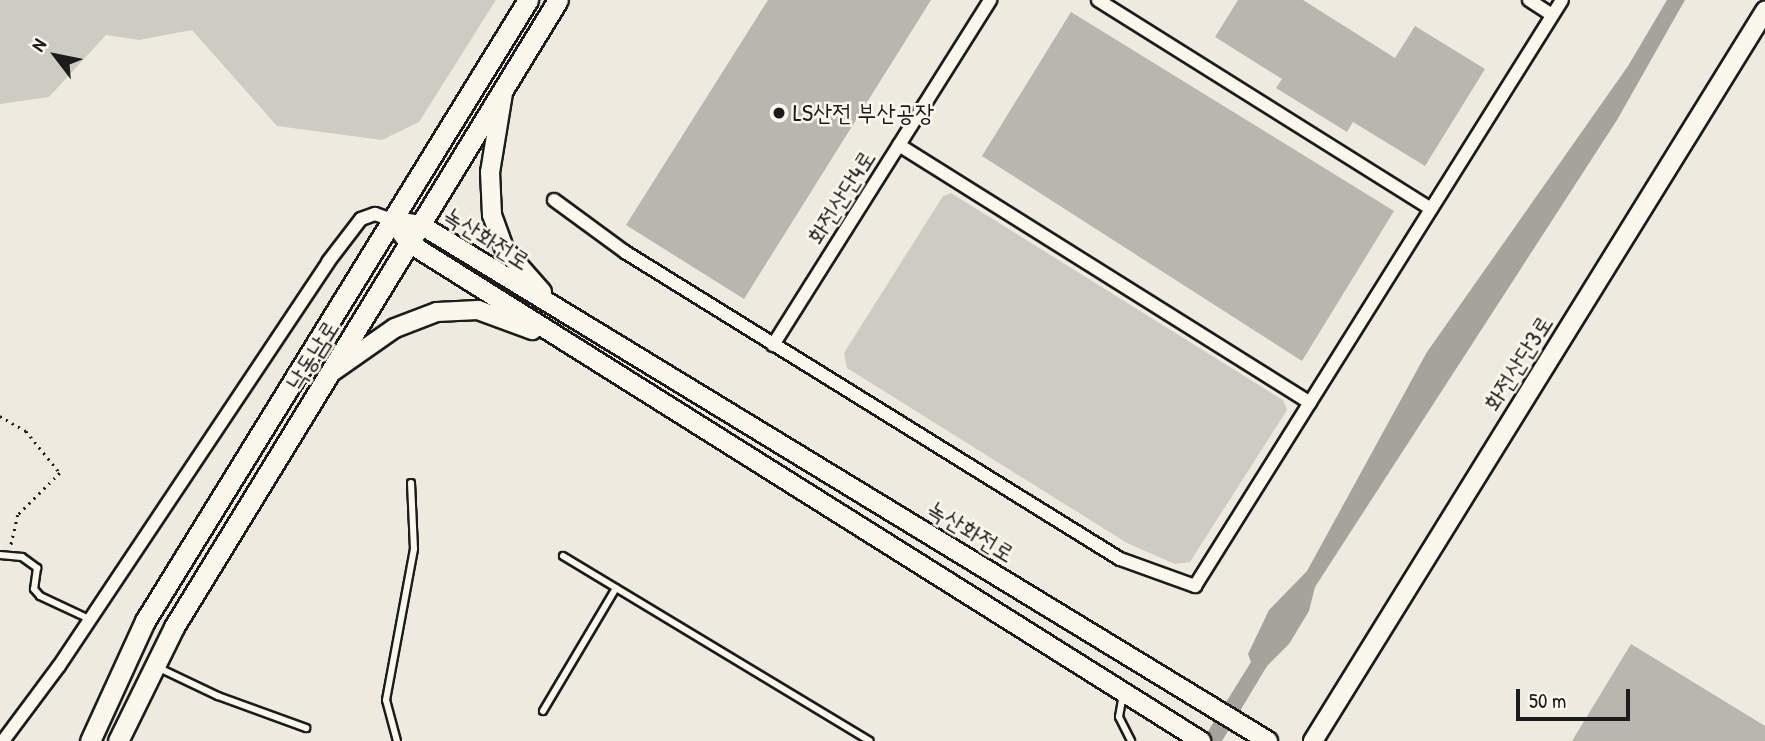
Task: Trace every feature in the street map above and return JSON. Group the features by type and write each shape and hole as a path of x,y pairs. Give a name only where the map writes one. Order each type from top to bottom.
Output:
{"main road":[{"name":"낙동남로","path":"90,741 145,621 528,0"},
{"name":"낙동남로","path":"118,741 152,664 558,0"},
{"name":"화전산단3로","path":"1313,741 1765,11"},
{"path":"503,89 490,172 496,232 519,270 561,308"},
{"name":"녹산화전로","path":"393,219 421,225 561,308 1264,738"},
{"name":"녹산화전로","path":"393,219 409,243 1201,741"},
{"path":"329,374 395,328 437,312 461,309 502,317 584,353"}],"street":[{"name":"화전산단4로","path":"773,345 990,0"},
{"path":"1098,0 1431,209"},
{"path":"1529,0 1552,15"},
{"path":"554,200 625,252 1120,559 1195,586 1562,0"},
{"path":"899,145 1310,403"},
{"path":"3,741 361,219 375,214 393,219"}],"lane":[{"path":"397,741 386,700 414,549 411,483"},
{"path":"0,555 11,554 37,568 34,589 40,596 89,619"},
{"path":"563,556 870,741"},
{"path":"543,711 616,588"},
{"path":"152,664 218,696 306,728"},
{"path":"1124,692 1119,717 1130,741"}],"path":[{"path":"0,416 26,431 60,473 18,515 11,554"}],"shaded area":[{"path":"0,0 496,0 419,122 382,140 277,126 192,30 139,40 106,35 49,97 0,104"},
{"path":"1667,0 1685,0 1617,120 1315,587 1309,611 1289,644 1267,666 1222,741 1202,741 1251,662 1248,654 1269,610 1307,571 1427,352 1628,66"},
{"path":"951,193 1283,400 1287,410 1190,562 1175,564 1127,543 847,368 844,353 943,196"}],"building":[{"name":"LS산전 부산공장","path":"768,0 931,0 744,299 626,225"},
{"path":"1238,0 1303,0 1395,58 1415,26 1485,69 1425,166 1353,122 1347,132 1276,88 1282,79 1215,37"},
{"path":"1071,12 1394,211 1302,361 982,156"},
{"path":"1631,644 1765,726 1765,741 1572,741"}],"place":[{"name":"LS산전 부산공장","path":"779,113"}]}
